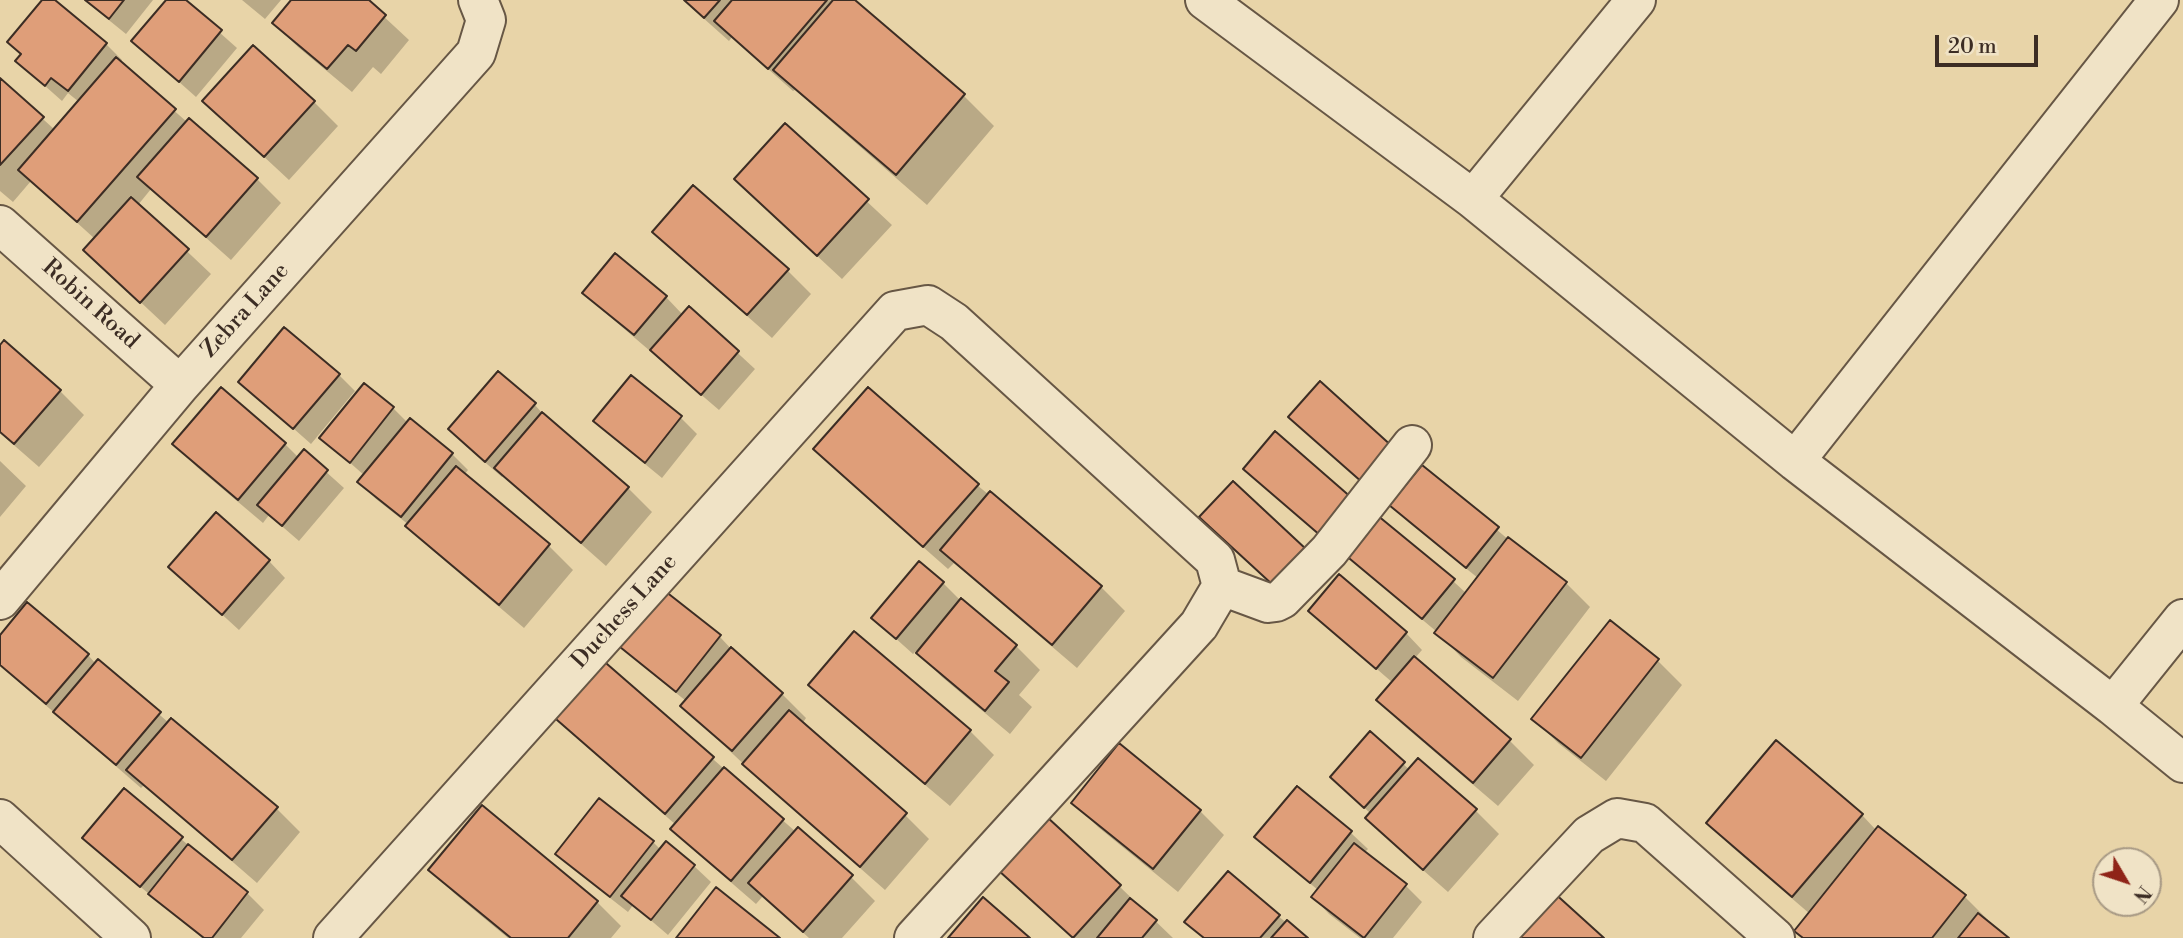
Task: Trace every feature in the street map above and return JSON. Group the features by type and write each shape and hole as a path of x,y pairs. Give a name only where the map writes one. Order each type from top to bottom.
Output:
{"street":[{"path":"1205,0 1473,200 1795,461 2183,763"},
{"path":"1473,200 1636,0"},
{"path":"1795,461 2159,0"},
{"name":"Zebra Lane","path":"0,600 180,385 477,53 482,10"},
{"name":"Robin Road","path":"0,225 180,385"},
{"name":"Duchess Lane","path":"332,938 895,311 928,305 954,322 1215,560 1222,586"},
{"path":"915,938 1199,625 1222,586 1268,603 1276,603 1282,599 1329,551 1412,446"},
{"path":"2113,706 2183,619"},
{"path":"1493,938 1589,835 1617,818 1644,823 1775,938"},
{"path":"0,819 131,938"}],"building":[{"path":"42,0 55,0 107,43 68,91 51,78 45,86 15,61 21,54 7,42"},
{"path":"85,0 124,0 109,19"},
{"path":"166,0 186,0 222,30 179,82 131,41"},
{"path":"291,0 369,0 386,15 356,51 348,45 327,69 272,23"},
{"path":"684,0 720,0 704,18"},
{"path":"732,0 827,0 768,69 714,21"},
{"path":"833,0 855,0 965,94 896,175 773,70"},
{"path":"253,45 315,101 264,157 202,101"},
{"path":"116,57 176,109 77,222 18,170"},
{"path":"0,78 44,117 0,165"},
{"path":"189,118 258,178 206,237 137,177"},
{"path":"785,123 869,199 817,256 734,179"},
{"path":"693,185 789,269 747,315 652,232"},
{"path":"131,197 189,249 140,303 83,250"},
{"path":"615,253 667,296 634,335 582,293"},
{"path":"689,306 739,351 701,395 650,350"},
{"path":"284,327 340,374 293,429 238,382"},
{"path":"4,340 61,390 14,444 0,432 0,345"},
{"path":"498,371 536,403 485,462 448,429"},
{"path":"631,375 682,416 645,463 593,421"},
{"path":"1320,381 1394,448 1363,483 1288,417"},
{"path":"364,383 394,407 350,463 319,438"},
{"path":"221,387 286,443 238,500 172,444"},
{"path":"868,387 979,484 923,547 813,449"},
{"path":"542,412 629,487 581,543 494,468"},
{"path":"410,418 453,453 401,517 357,482"},
{"path":"1275,431 1353,499 1321,536 1243,469"},
{"path":"304,449 328,470 282,526 257,505"},
{"path":"1422,465 1499,527 1466,568 1389,505"},
{"path":"456,466 550,544 499,605 405,526"},
{"path":"1233,481 1307,550 1274,586 1199,517"},
{"path":"990,491 1102,586 1052,645 940,550"},
{"path":"216,512 270,560 222,615 168,567"},
{"path":"1377,515 1455,579 1422,619 1344,554"},
{"path":"1508,537 1567,582 1493,678 1434,633"},
{"path":"919,561 944,582 896,639 871,618"},
{"path":"1339,574 1407,632 1376,669 1308,611"},
{"path":"665,591 721,635 676,692 620,647"},
{"path":"961,598 1017,645 995,671 1009,682 985,711 916,653"},
{"path":"27,602 89,654 46,704 0,665 0,635"},
{"path":"1610,620 1659,659 1581,758 1531,719"},
{"path":"854,631 971,730 925,784 808,685"},
{"path":"731,647 783,693 732,751 680,706"},
{"path":"1414,656 1511,739 1473,783 1376,700"},
{"path":"599,657 714,757 665,814 549,713"},
{"path":"98,659 161,712 116,765 53,712"},
{"path":"789,710 907,813 860,867 742,764"},
{"path":"171,718 278,807 232,860 126,770"},
{"path":"1370,731 1405,762 1364,808 1330,777"},
{"path":"1776,740 1863,814 1792,897 1706,823"},
{"path":"1119,743 1201,810 1153,869 1071,803"},
{"path":"1418,758 1477,809 1423,870 1365,818"},
{"path":"724,767 784,819 731,881 670,829"},
{"path":"1297,786 1352,831 1310,883 1254,837"},
{"path":"124,788 183,837 140,887 82,838"},
{"path":"599,798 654,841 610,897 555,854"},
{"path":"482,805 598,901 568,938 511,938 428,870"},
{"path":"1047,817 1121,885 1073,938 998,870"},
{"path":"1878,826 1966,895 1932,938 1803,938 1794,931"},
{"path":"798,827 853,875 803,932 748,883"},
{"path":"666,841 695,865 651,920 621,896"},
{"path":"1354,843 1407,884 1364,938 1311,897"},
{"path":"188,844 248,892 212,938 204,938 148,894"},
{"path":"1228,871 1280,915 1260,938 1204,938 1184,922"},
{"path":"716,887 780,938 676,938"},
{"path":"1551,890 1604,938 1507,938"},
{"path":"983,897 1030,938 948,938"},
{"path":"1130,898 1157,920 1142,938 1097,938"},
{"path":"1978,913 2009,938 1958,938"},
{"path":"1287,920 1308,938 1271,938"}]}
